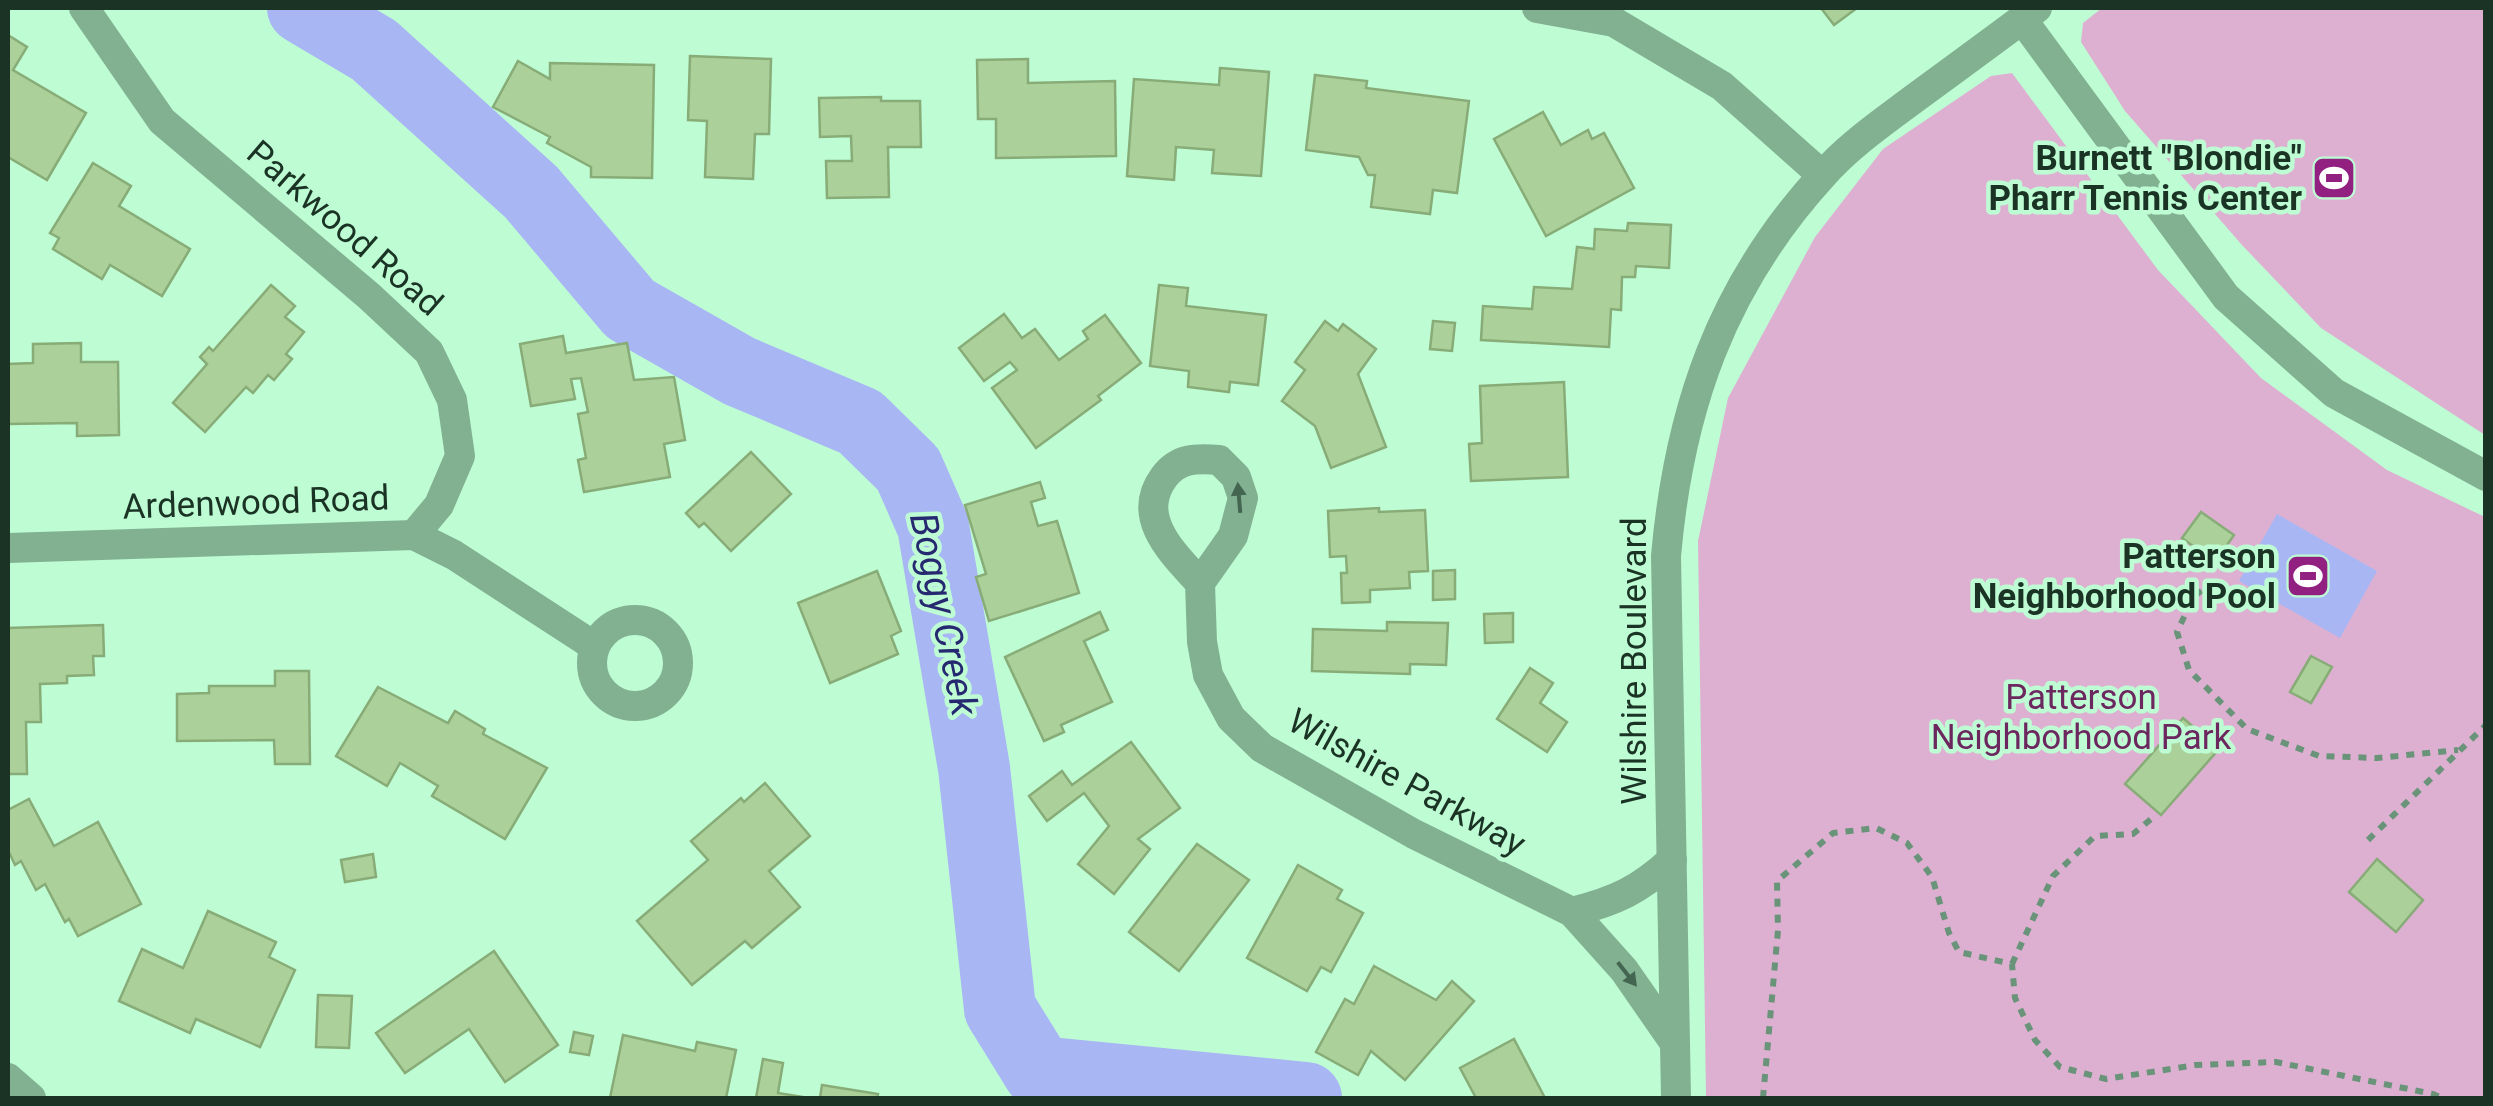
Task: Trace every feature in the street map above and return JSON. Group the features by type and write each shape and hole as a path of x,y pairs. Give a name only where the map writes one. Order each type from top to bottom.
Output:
{"street":[{"name":"Parkwood Road","path":"84,8 162,121 370,296 429,352 452,400 460,456 439,504 414,534"},
{"path":"1537,8 1614,22 1676,58 1722,86 1822,175"},
{"path":"2030,13 2226,297 2334,393 2486,476"},
{"name":"Wilshire Boulevard","path":"1676,1098 1666,556 1672,487 1708,356 1736,298 1822,175 1867,134 2030,13"},
{"name":"Ardenwood Road","path":"8,548 414,534 454,555 594,646"},
{"name":"Wilshire Parkway","path":"1200,584 1202,642 1208,675 1231,718 1262,748 1414,834 1572,912 1624,970 1674,1042"},
{"path":"1572,912 1628,894 1646,884 1672,860"},
{"path":"8,1078 31,1098"}],"path":[{"path":"2216,582 2194,596 2177,632 2189,670 2247,729 2319,756 2377,758 2458,750"},
{"path":"2368,840 2486,725"},
{"path":"2156,815 2132,834 2094,836 2053,876 2012,964 2016,998 2035,1040 2060,1067 2106,1079 2196,1064 2276,1062 2442,1098"},
{"path":"1762,1098 1778,930 1777,881 1833,832 1876,828 1907,842 1932,877 1948,933 1960,952 2012,964"}],"green space":[{"name":"Burnett \"Blondie\" Pharr Tennis Center","path":"2102,8 2485,8 2485,435 2321,328 2242,245 2125,111 2081,42 2083,23"},
{"name":"Patterson Neighborhood Park","path":"2012,73 2158,270 2261,378 2387,470 2485,517 2485,1098 1706,1098 1698,541 1728,398 1815,237 1883,149 1991,76"}],"water":[{"name":"Patterson Neighborhood Pool","path":"2277,514 2377,571 2340,638 2239,581"}],"building":[{"path":"1821,8 1857,8 1834,25"},
{"path":"8,35 27,47 13,70 86,113 47,180 8,157"},
{"path":"690,56 771,59 769,134 755,134 753,179 705,177 707,121 688,120"},
{"path":"1028,59 1028,83 1115,81 1116,156 996,158 996,119 978,119 977,60"},
{"path":"518,61 550,79 550,63 654,65 652,178 591,177 591,167 547,143 550,137 493,107"},
{"path":"1220,68 1269,72 1261,176 1212,173 1214,150 1176,147 1174,180 1127,176 1134,79 1219,85"},
{"path":"1315,75 1367,81 1366,88 1469,101 1457,193 1433,190 1430,214 1371,207 1375,175 1368,175 1359,157 1306,150"},
{"path":"881,97 881,101 920,101 921,147 888,147 889,197 827,198 826,161 852,161 851,136 820,137 819,98"},
{"path":"1543,112 1561,145 1588,130 1592,139 1604,133 1634,188 1546,236 1494,139"},
{"path":"93,163 131,186 119,206 190,249 162,296 110,265 102,279 53,249 59,238 50,233"},
{"path":"1628,223 1671,225 1669,268 1636,266 1635,277 1622,277 1621,310 1611,309 1609,347 1481,340 1483,306 1532,309 1534,287 1572,289 1577,247 1594,249 1595,229 1627,231"},
{"path":"271,285 295,306 285,317 304,332 286,354 292,359 274,380 268,375 253,393 246,387 205,432 173,403 207,364 200,357 209,347 213,351"},
{"path":"1159,285 1188,288 1186,306 1266,315 1258,385 1230,382 1229,392 1188,387 1189,371 1150,366"},
{"path":"1004,314 1022,338 1035,329 1059,360 1088,339 1083,331 1105,315 1141,363 1098,396 1101,400 1036,448 992,388 1017,370 1010,362 984,381 959,348"},
{"path":"1325,321 1338,331 1343,324 1376,349 1358,374 1386,447 1331,468 1315,426 1282,401 1305,370 1295,362"},
{"path":"1433,321 1455,323 1452,351 1430,349"},
{"path":"563,336 566,353 627,343 634,380 674,377 685,440 664,444 670,477 584,492 578,460 586,458 578,414 588,412 581,378 571,379 575,399 531,406 520,344"},
{"path":"81,343 81,362 118,362 119,435 77,436 77,423 8,424 8,364 33,363 33,344"},
{"path":"1564,382 1568,477 1471,481 1469,444 1482,443 1480,386"},
{"path":"751,452 791,494 731,551 704,523 699,527 686,513"},
{"path":"1040,482 1045,498 1031,502 1038,526 1057,521 1079,593 989,621 976,577 986,574 965,505"},
{"path":"1379,508 1379,512 1425,510 1428,571 1409,572 1410,588 1370,590 1370,602 1342,603 1341,573 1347,573 1346,556 1330,557 1328,511"},
{"path":"2201,512 2234,535 2215,562 2182,538"},
{"path":"1455,570 1455,599 1433,600 1433,571"},
{"path":"877,571 901,631 891,636 898,654 830,683 798,603"},
{"path":"1100,612 1108,630 1084,641 1112,702 1061,725 1064,732 1044,741 1005,657"},
{"path":"1513,613 1513,642 1485,643 1484,614"},
{"path":"1387,622 1448,623 1446,665 1410,664 1410,674 1312,671 1313,629 1387,631"},
{"path":"103,625 104,656 93,656 94,675 67,676 67,683 40,684 41,722 26,722 27,774 8,774 8,628"},
{"path":"2311,656 2332,667 2311,703 2290,692"},
{"path":"1530,668 1553,683 1540,703 1567,722 1547,752 1497,719"},
{"path":"275,671 309,671 310,764 275,764 274,740 177,741 177,694 209,693 209,686 275,686"},
{"path":"378,687 448,723 455,711 485,729 483,734 547,768 505,839 432,796 438,786 400,763 387,786 336,756"},
{"path":"2183,718 2219,749 2161,815 2125,784"},
{"path":"1131,742 1180,808 1138,839 1150,849 1114,894 1078,864 1109,826 1084,793 1047,821 1029,796 1062,771 1072,785"},
{"path":"765,783 810,836 769,871 800,907 752,948 745,941 692,985 637,921 708,860 691,841"},
{"path":"29,799 54,846 98,822 141,904 78,936 69,919 65,922 45,884 36,890 21,861 15,865 8,850 8,810"},
{"path":"1197,844 1249,880 1179,971 1129,932"},
{"path":"373,854 376,877 345,882 341,860"},
{"path":"2377,859 2423,900 2396,932 2349,892"},
{"path":"1298,865 1342,890 1337,899 1363,913 1331,972 1321,967 1307,991 1247,958"},
{"path":"208,911 276,942 269,957 295,970 260,1047 196,1019 190,1033 119,1001 142,949 183,968"},
{"path":"494,951 558,1045 505,1082 469,1029 405,1073 376,1033"},
{"path":"1374,966 1436,1000 1452,981 1474,1001 1405,1080 1371,1051 1358,1075 1316,1052 1345,999 1354,1004"},
{"path":"318,995 352,996 349,1048 316,1047"},
{"path":"574,1032 593,1036 589,1055 570,1052"},
{"path":"623,1035 695,1051 697,1042 736,1050 726,1098 610,1098"},
{"path":"1514,1039 1545,1098 1476,1098 1460,1068"},
{"path":"763,1059 783,1063 778,1093 809,1098 756,1098"},
{"path":"822,1085 878,1094 877,1098 820,1098"}],"waterway":[{"name":"Boggy Creek","path":"303,8 374,50 531,192 630,309 739,371 860,422 908,469 933,526 974,768 1000,1009 1039,1072 1306,1098"}],"place":[{"name":"Burnett \"Blondie\" Pharr Tennis Center","path":"2334,178"},
{"name":"Patterson Neighborhood Pool","path":"2308,576"}]}
